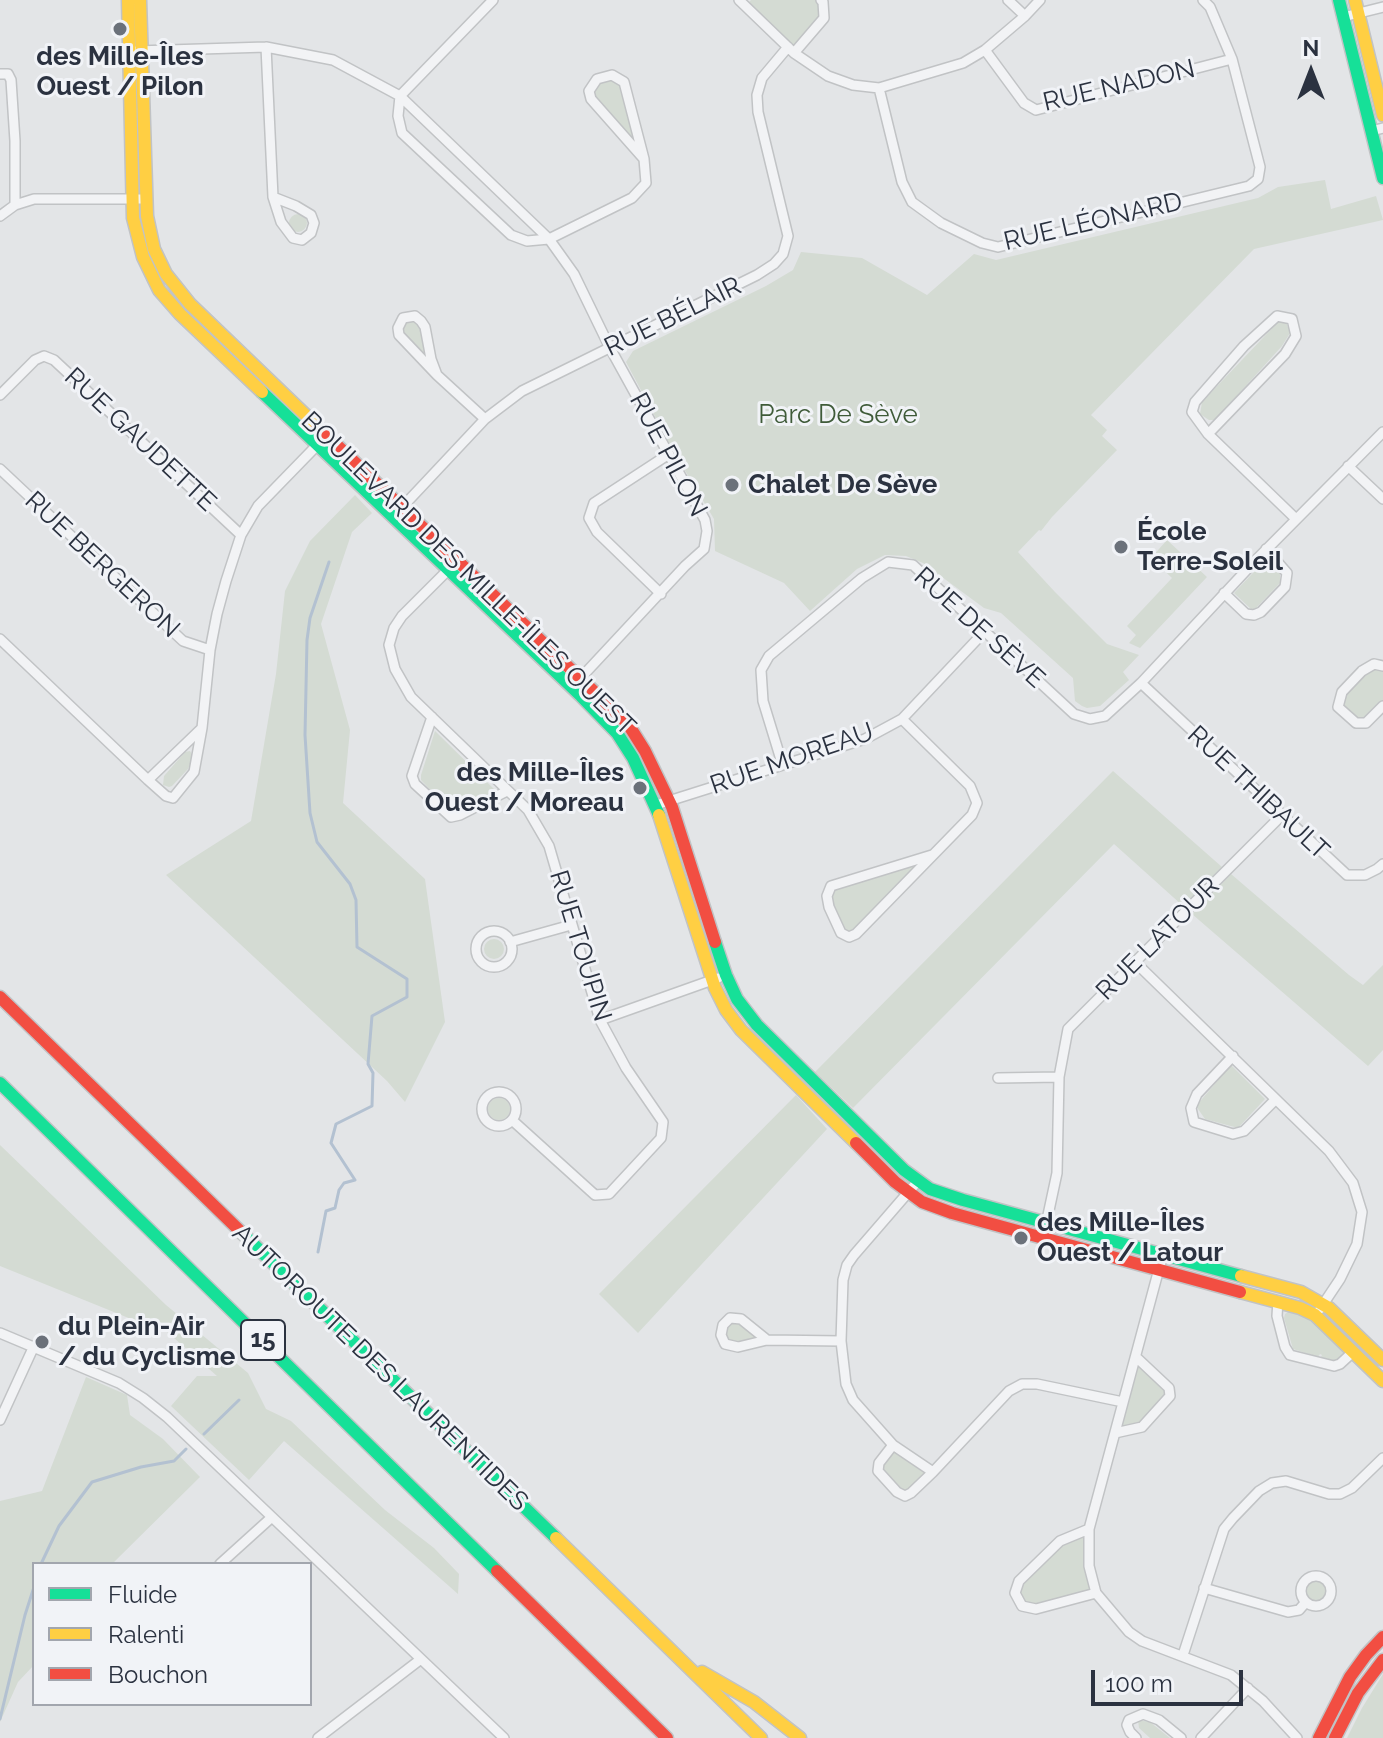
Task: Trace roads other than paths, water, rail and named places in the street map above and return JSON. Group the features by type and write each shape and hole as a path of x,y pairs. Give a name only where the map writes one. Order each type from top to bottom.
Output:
{"main road":[{"name":"BOULEVARD DES MILLE-ÎLES OUEST","path":"128,0 135,52 139,199 133,218 140,250 159,290 180,314 322,440 576,683 611,726 639,769 656,805 712,980 726,1010 741,1030 908,1193 922,1202 952,1213 1300,1308 1315,1315 1383,1381"},
{"name":"BOULEVARD DES MILLE-ÎLES OUEST","path":"135,52 140,0"},
{"path":"1339,0 1377,130 1383,178"},
{"path":"1355,0 1383,115"},
{"name":"BOULEVARD DES MILLE-ÎLES OUEST","path":"576,683 615,711 633,731 669,800 726,975 737,999 757,1025 904,1170 944,1195 1301,1292 1324,1303 1383,1360"},
{"name":"AUTOROUTE DES LAURENTIDES","path":"0,997 761,1738"},
{"name":"15","path":"0,1083 667,1738"},
{"path":"1319,1738 1350,1677 1383,1637"},
{"path":"679,1658 754,1702 800,1738"},
{"path":"1335,1738 1358,1693 1383,1660"}],"street":[{"path":"493,0 400,96 398,116 402,133 511,235 527,241 549,239 632,198 646,183 644,159 624,82 612,75 597,79 589,91 591,99 644,159"},
{"name":"RUE BÉLAIR","path":"398,512 485,419 522,391 757,275 783,254 788,236 758,112 757,95 762,78 824,18 821,0"},
{"path":"1008,0 1025,16"},
{"path":"743,1 791,50 828,76 853,85 879,88 963,63 985,50 1040,0"},
{"path":"1203,0 1210,7 1232,59"},
{"path":"1343,17 1383,7"},
{"name":"RUE PILON","path":"135,52 266,47 333,60 400,96 549,239 574,274 610,348 705,520 707,531 704,549 576,683"},
{"path":"266,47 273,197 281,222 293,238 302,240 311,233 314,223 311,215 273,197"},
{"name":"RUE NADON","path":"985,50 1024,103 1036,110 1232,59"},
{"name":"RUE LÉONARD","path":"879,88 902,182 912,202 941,223 982,243 998,247 1249,186 1258,179 1260,167 1232,59"},
{"path":"0,74 8,74 11,80 15,205"},
{"path":"0,216 15,205 34,199 139,199"},
{"path":"437,375 425,327 415,316 403,318 398,328 399,335 437,375 485,419"},
{"path":"1208,434 1285,354 1296,336 1292,319 1277,316 1244,346 1195,402 1192,412 1208,434 1296,519"},
{"name":"RUE GAUDETTE","path":"0,395 35,360 44,356 54,360 241,535"},
{"name":"RUE DE SÈVE","path":"782,763 763,701 761,670 769,656 862,578 888,562 913,565 1074,714 1090,719 1105,716 1141,683 1266,549 1383,432"},
{"path":"0,639 148,780 166,796 173,798 194,772 210,650 226,581 241,535 258,506 322,440"},
{"path":"661,594 597,532 589,518 594,503 669,454"},
{"path":"1348,466 1383,499"},
{"name":"RUE BERGERON","path":"0,469 183,641 210,650"},
{"path":"1224,593 1246,614 1254,615 1277,596 1285,587 1287,573 1266,549"},
{"name":"RUE TOUPIN","path":"453,565 394,628 389,645 395,669 411,697 528,810 549,846 600,1020 626,1068 663,1122 661,1138 609,1194 595,1195 512,1120"},
{"name":"RUE MOREAU","path":"656,805 865,739 902,719 986,630"},
{"path":"1383,666 1374,664 1362,671 1342,692 1338,707 1356,723 1366,723 1383,706"},
{"name":"RUE THIBAULT","path":"1141,683 1347,875 1365,875 1383,864"},
{"path":"432,717 412,776 415,784 451,817 507,791"},
{"path":"902,719 970,786 977,803 972,815 856,934 849,937 841,933 829,907 827,896 831,886 932,855"},
{"path":"148,780 202,728"},
{"name":"RUE LATOUR","path":"1043,1237 1057,1173 1059,1077 1068,1029 1282,815"},
{"path":"510,942 571,925"},
{"path":"1135,962 1329,1151 1353,1183 1362,1212 1359,1237 1340,1279 1315,1315"},
{"path":"600,1020 726,975"},
{"path":"1233,1056 1197,1094 1191,1108 1194,1122 1233,1134 1244,1131 1275,1100"},
{"path":"998,1078 1059,1077"},
{"path":"918,1181 847,1265 843,1280 841,1341 846,1384 853,1400 893,1445 933,1472"},
{"path":"1163,1254 1089,1529 1089,1566 1096,1593 1129,1632 1142,1641 1231,1675 1263,1701 1297,1738"},
{"path":"1278,1301 1277,1316 1290,1355 1334,1366 1353,1352"},
{"path":"767,1340 741,1319 730,1318 723,1325 721,1335 725,1344 738,1347 767,1340 841,1341"},
{"path":"0,1333 119,1383 167,1417 504,1738"},
{"path":"0,1420 34,1346"},
{"path":"1115,1433 1142,1427 1170,1396 1169,1388 1136,1357"},
{"path":"893,1445 879,1463 878,1471 897,1492 905,1496 933,1472 1009,1391 1022,1384 1037,1384 1123,1402"},
{"path":"1183,1655 1224,1529 1259,1491 1272,1483 1286,1481 1329,1494 1340,1494 1352,1488 1383,1458"},
{"path":"222,1562 272,1517"},
{"path":"1089,1529 1060,1541 1019,1581 1015,1593 1022,1606 1036,1609 1096,1593"},
{"path":"1204,1588 1288,1612 1299,1610 1306,1602"},
{"path":"318,1738 333,1734 421,1659"},
{"path":"1201,1738 1248,1688"},
{"path":"1136,1738 1127,1725 1129,1720 1143,1714 1159,1720 1181,1738"}],"waterway":[{"path":"318,1252 326,1211 335,1208 344,1183 355,1180 331,1143 336,1124 372,1106 373,1073 368,1064 372,1016 407,997 407,979 357,947 356,900 350,884 317,842 310,813 305,735 307,640 310,618 329,562"},
{"path":"204,1434 239,1400"},
{"path":"42,1562 59,1526 92,1482 174,1461 186,1449"},
{"path":"0,1719 32,1593"}],"place":[{"name":"des Mille-Îles Ouest / Pilon","path":"120,29"},
{"name":"Chalet De Sève","path":"732,485"},
{"name":"École Terre-Soleil","path":"1121,547"},
{"name":"des Mille-Îles Ouest / Moreau","path":"640,788"},
{"name":"des Mille-Îles Ouest / Latour","path":"1021,1238"},
{"name":"du Plein-Air / du Cyclisme","path":"42,1342"}],"park label":[{"name":"Parc De Sève","path":"838,415"}]}
